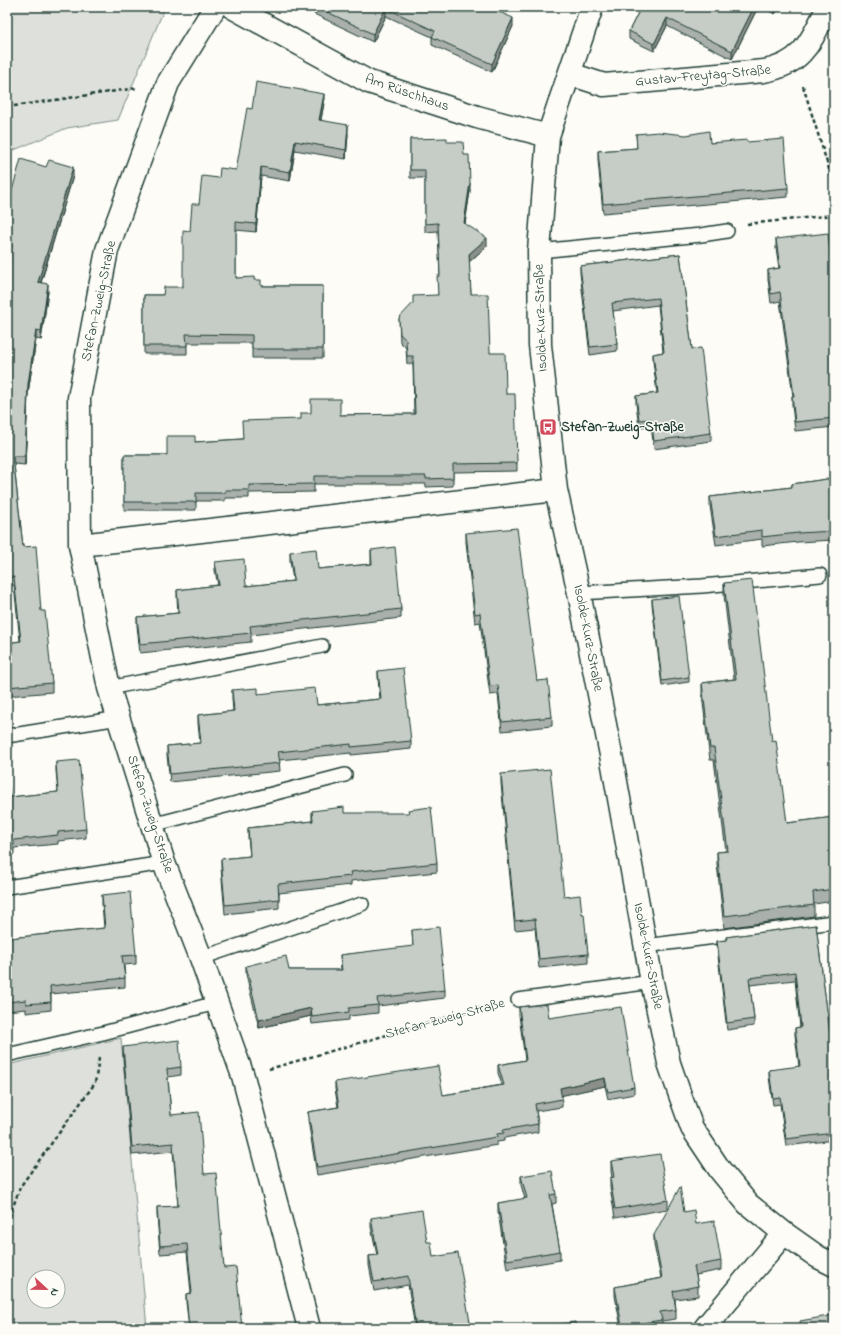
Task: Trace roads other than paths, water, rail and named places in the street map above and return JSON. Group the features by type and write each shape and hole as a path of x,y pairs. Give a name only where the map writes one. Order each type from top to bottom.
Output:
{"street":[{"name":"Stefan-Zweig-Straße","path":"215,7 168,84 107,250 78,398 80,545 109,688 164,863 201,958 243,1076 309,1328"},
{"name":"Am Rüschhaus","path":"232,7 369,82 477,117 548,136"},
{"name":"Isolde-Kurz-Straße","path":"592,7 548,136 539,251 540,345 556,490 579,593 614,765 645,946 669,1063 692,1128 720,1170 748,1204 784,1234 818,1257 834,1265"},
{"name":"Gustav-Freytag-Straße","path":"570,74 604,85 764,72 779,69 794,61 813,36 828,7"},
{"path":"80,545 556,490"},
{"path":"705,1328 784,1234"}],"lane":[{"path":"539,251 701,235 727,231"},
{"path":"579,593 702,586 820,575"},
{"path":"109,688 322,646"},
{"path":"7,736 119,718"},
{"path":"152,825 345,775"},
{"path":"7,887 164,863"},
{"path":"201,958 362,904"},
{"path":"645,946 834,922"},
{"name":"Stefan-Zweig-Straße","path":"518,1000 652,982"},
{"path":"7,1055 103,1033 216,1003"}],"place":[{"name":"Stefan-Zweig-Straße","path":"548,427"}]}
